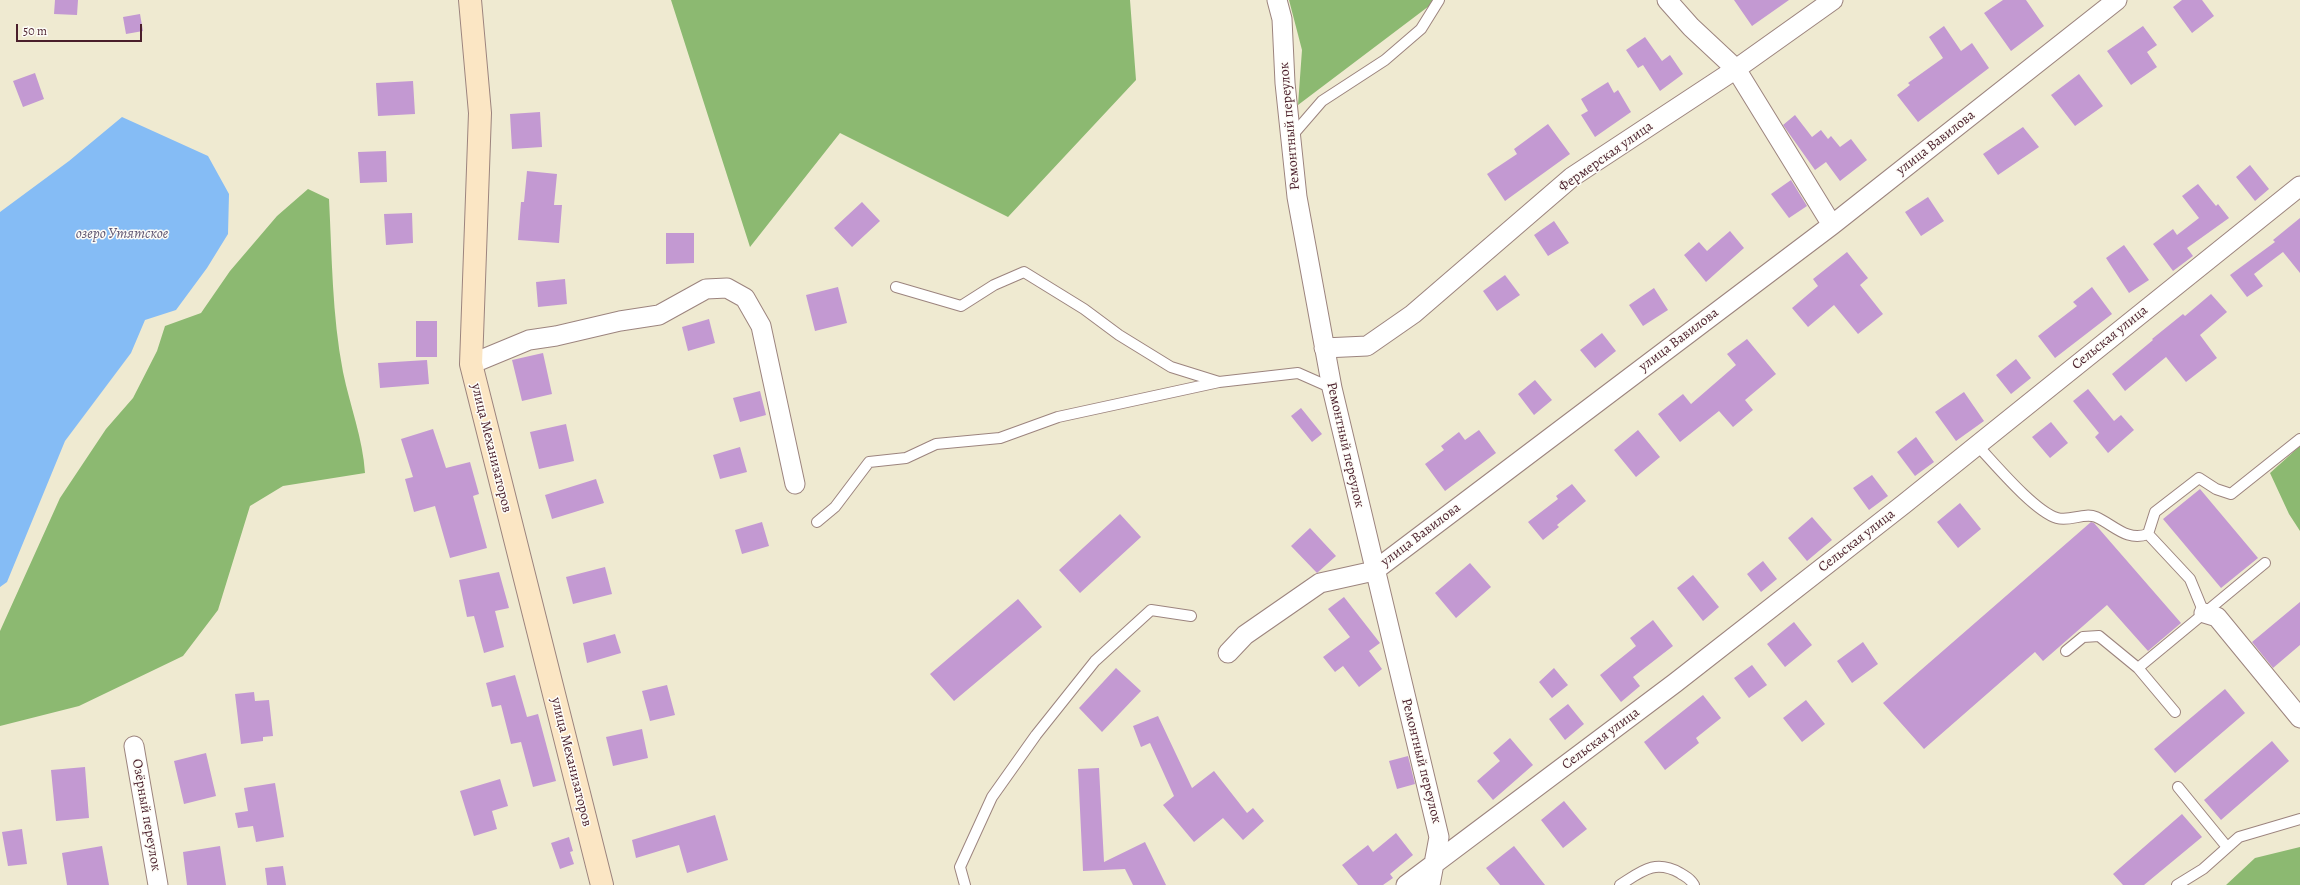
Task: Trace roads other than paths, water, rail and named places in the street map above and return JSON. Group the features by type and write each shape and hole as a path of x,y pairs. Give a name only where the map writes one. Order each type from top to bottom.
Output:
{"street":[{"name":"улица Механизаторов","path":"470,0 480,113 470,364 602,885"},
{"name":"Ремонтный переулок","path":"1277,0 1282,19 1284,83 1297,197 1324,348 1374,571 1439,837 1430,885"},
{"path":"1667,0 1691,27 1736,70 1832,225"},
{"name":"Фермерская улица","path":"1324,348 1367,346 1413,314 1572,177 1736,70 1834,0"},
{"name":"улица Вавилова","path":"1228,653 1244,635 1320,583 1374,571 1832,225 2117,0"},
{"name":"Сельская улица","path":"1406,885 1675,683 1904,504 2300,186"},
{"path":"470,364 529,340 556,336 620,321 659,315 706,289 727,288 745,298 761,326 795,484"},
{"path":"2204,613 2217,617 2300,718"},
{"name":"Озёрный переулок","path":"134,746 158,885"}],"lane":[{"path":"1290,138 1322,101 1385,60 1421,28 1438,0"},
{"path":"896,287 961,306 994,285 1024,272 1084,309 1119,335 1172,367 1219,382"},
{"path":"817,522 835,507 869,462 906,458 936,444 1000,438 1058,417 1219,382 1298,374 1332,388"},
{"path":"2148,534 2155,512 2199,478 2216,489 2231,494 2300,439"},
{"path":"1977,445 2044,513 2065,520 2092,516 2108,522 2124,534 2140,537 2148,534"},
{"path":"2148,534 2190,579 2204,613"},
{"path":"2138,668 2265,563"},
{"path":"965,885 960,867 992,797 1036,735 1095,661 1151,610 1191,616"},
{"path":"2066,651 2083,637 2099,636 2138,668 2175,712"},
{"path":"2178,787 2227,847"},
{"path":"2177,885 2203,869 2239,837 2300,819"},
{"path":"1620,885 1646,868 1668,866 1690,879 1694,885"}],"water":[{"name":"озеро Утятское","path":"122,117 208,156 229,194 228,234 207,268 176,310 145,320 131,353 65,441 7,582 0,587 0,212 69,161"}]}
